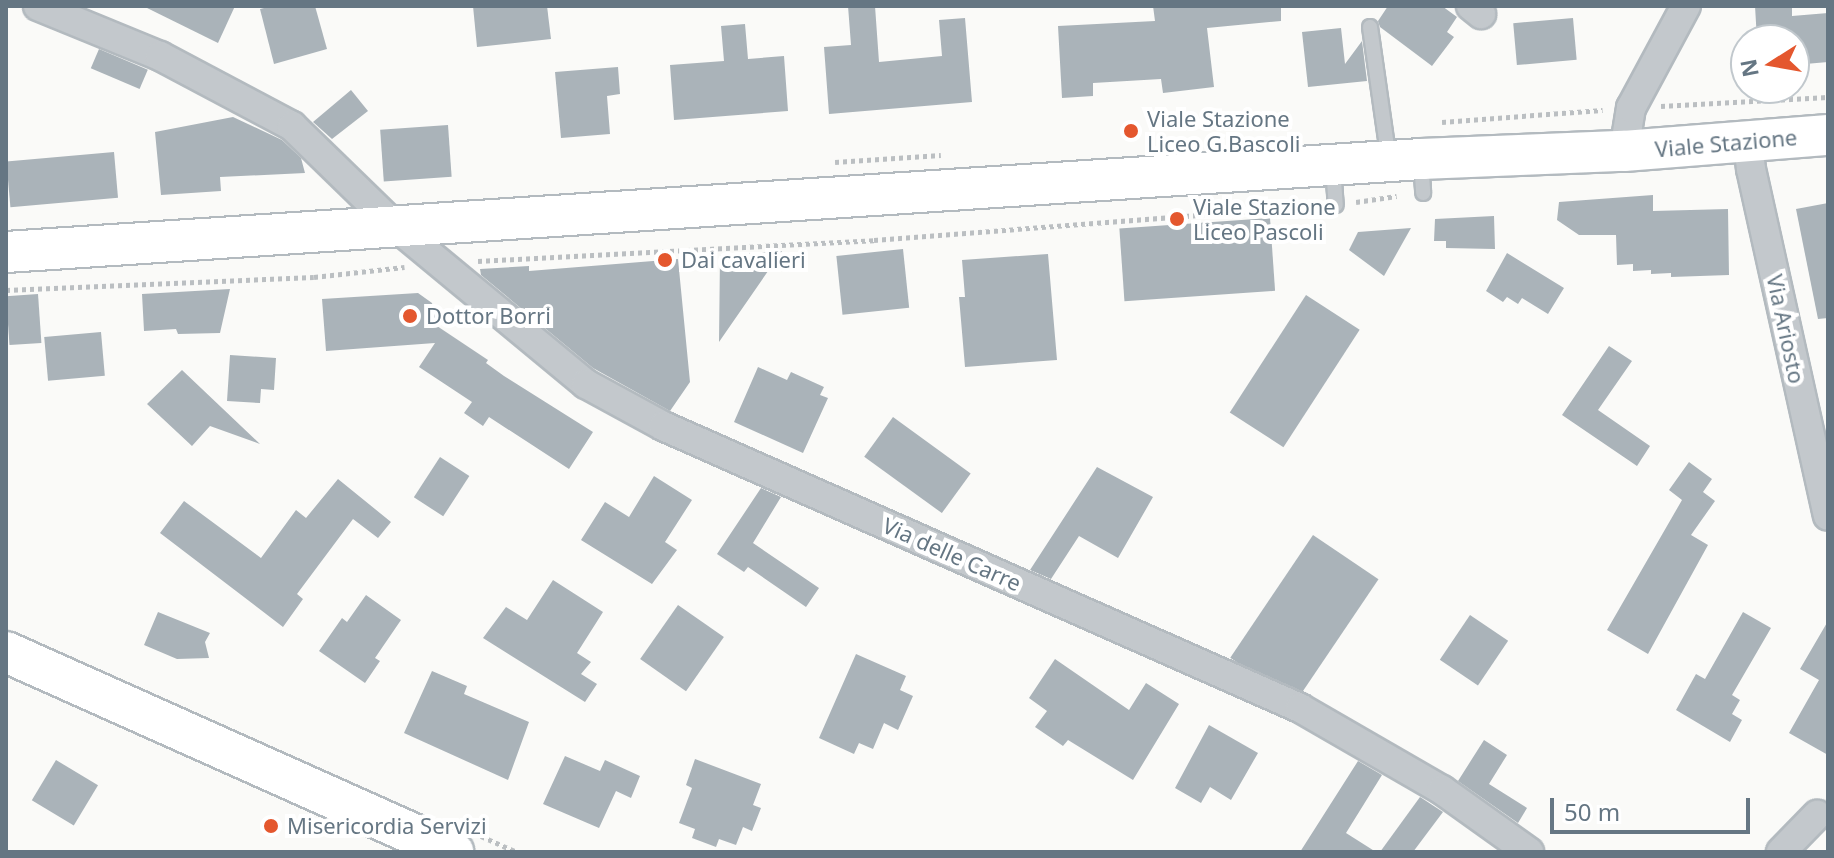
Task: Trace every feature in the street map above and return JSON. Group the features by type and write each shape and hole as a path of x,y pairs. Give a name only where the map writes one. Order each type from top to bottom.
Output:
{"main road":[{"name":"Viale Stazione","path":"6,252 1333,165 1411,171 1828,135"},
{"path":"6,652 453,852"}],"street":[{"name":"Via delle Carre","path":"38,6 160,56 292,126 395,226 586,384 663,426 1300,708 1442,790 1529,852"},
{"path":"1624,151 1631,108 1686,6"},
{"name":"Via Ariosto","path":"1748,141 1751,169 1828,516"},
{"path":"1781,852 1817,815"}],"lane":[{"path":"1370,27 1411,171"},
{"path":"1333,165 1336,205"}],"path":[{"path":"6,290 314,277 439,263 874,240 1139,217 1336,205 1411,171"}],"building":[{"path":"143,6 235,6 218,43"},
{"path":"315,6 327,49 274,64 260,9"},
{"path":"473,6 547,6 551,39 477,47"},
{"path":"848,6 875,6 879,62 942,56 939,20 965,18 972,102 829,114 824,47 851,45"},
{"path":"1153,6 1281,6 1281,21 1207,28 1214,87 1163,93 1161,79 1093,83 1093,96 1062,98 1058,26 1155,21"},
{"path":"1388,6 1442,6 1457,17 1447,32 1454,37 1432,66 1380,27 1378,21"},
{"path":"1755,6 1792,6 1792,16 1828,13 1828,62 1810,64 1810,24 1756,24"},
{"path":"1573,18 1577,60 1517,65 1513,23"},
{"path":"745,24 748,59 784,56 788,111 674,120 670,65 724,61 721,26"},
{"path":"1341,28 1345,64 1362,41 1367,81 1308,87 1302,32"},
{"path":"99,49 148,70 140,89 91,68"},
{"path":"618,67 620,94 607,96 610,134 561,138 555,72"},
{"path":"351,90 368,111 332,139 313,122"},
{"path":"233,117 282,140 301,158 305,173 220,177 221,191 161,195 155,132"},
{"path":"448,125 452,177 384,182 380,130"},
{"path":"114,152 118,198 10,207 6,161"},
{"path":"1653,195 1653,211 1728,209 1729,275 1671,277 1671,273 1633,271 1633,264 1617,265 1616,235 1579,235 1557,220 1559,202"},
{"path":"1828,203 1828,318 1818,319 1796,209"},
{"path":"1494,216 1495,249 1446,248 1446,241 1434,241 1435,219"},
{"path":"1270,218 1275,291 1124,301 1119,229"},
{"path":"1411,228 1384,276 1349,250 1358,232"},
{"path":"903,249 909,308 843,315 836,256"},
{"path":"782,251 766,274 719,342 720,255"},
{"path":"1507,253 1564,288 1548,314 1522,298 1518,304 1507,297 1503,302 1486,291"},
{"path":"1048,254 1057,360 965,367 959,297 965,297 962,260"},
{"path":"678,259 690,382 670,411 593,368 481,275 480,269 529,266 529,271"},
{"path":"230,289 220,333 178,334 176,329 144,331 142,294"},
{"path":"418,293 432,303 437,326 488,360 486,363 504,376 593,432 569,469 489,417 483,426 464,413 472,402 419,367 435,343 326,351 322,299"},
{"path":"38,294 41,343 9,345 6,296"},
{"path":"1306,295 1360,330 1283,447 1230,412"},
{"path":"101,332 105,376 48,381 44,337"},
{"path":"1609,346 1632,361 1598,410 1650,446 1637,466 1562,415"},
{"path":"230,355 276,358 274,390 261,389 260,403 227,401"},
{"path":"758,367 787,380 791,372 824,387 820,395 828,398 803,453 734,422"},
{"path":"182,370 260,444 210,426 192,446 147,404"},
{"path":"893,417 971,473 942,513 864,457"},
{"path":"440,457 469,476 443,516 414,497"},
{"path":"1689,462 1712,479 1703,492 1715,501 1691,535 1708,545 1648,654 1607,630 1682,500 1669,490"},
{"path":"1097,467 1153,497 1118,558 1079,536 1051,579 1030,570"},
{"path":"654,476 692,500 665,542 677,550 652,584 581,540 605,502 629,517"},
{"path":"338,479 391,522 378,538 353,519 297,594 303,599 283,627 160,533 184,501 261,558 296,510 306,518"},
{"path":"761,488 781,497 753,543 819,588 806,607 748,567 744,572 717,554"},
{"path":"1313,535 1378,579 1296,702 1230,658"},
{"path":"553,580 603,612 577,653 591,662 581,674 597,684 585,702 483,638 506,607 527,620"},
{"path":"366,595 401,620 375,658 380,661 365,683 319,651 342,618 347,622"},
{"path":"678,605 724,637 686,691 640,659"},
{"path":"158,612 210,633 205,642 209,658 177,659 144,645"},
{"path":"1743,612 1771,628 1732,695 1740,700 1732,714 1742,720 1730,742 1676,710 1696,674 1705,679"},
{"path":"1470,615 1508,641 1478,685 1440,660"},
{"path":"1828,621 1828,755 1789,733 1819,680 1800,669"},
{"path":"856,654 906,676 900,690 913,696 898,730 884,723 873,749 859,743 854,754 819,738"},
{"path":"1055,659 1129,710 1146,683 1179,704 1133,780 1068,740 1063,746 1035,727 1047,711 1029,698"},
{"path":"432,671 467,686 464,694 529,722 508,780 404,733"},
{"path":"1209,725 1258,753 1231,800 1210,787 1201,803 1175,788"},
{"path":"1484,740 1507,755 1489,784 1527,808 1518,823 1458,781"},
{"path":"565,756 600,771 605,760 640,776 631,798 616,791 599,828 543,804"},
{"path":"695,759 761,784 753,805 761,808 752,831 743,827 736,845 719,839 716,847 692,838 695,829 679,823 692,788 686,785"},
{"path":"56,760 98,785 74,826 32,800"},
{"path":"1358,761 1382,775 1346,833 1376,852 1300,852"},
{"path":"1420,797 1443,812 1413,852 1380,852"}],"place":[{"name":"Viale Stazione Liceo G.Bascoli","path":"1131,131"},
{"name":"Viale Stazione Liceo Pascoli","path":"1177,219"},
{"name":"Dai cavalieri","path":"665,260"},
{"name":"Dottor Borri","path":"410,316"},
{"name":"Misericordia Servizi","path":"271,826"}]}
